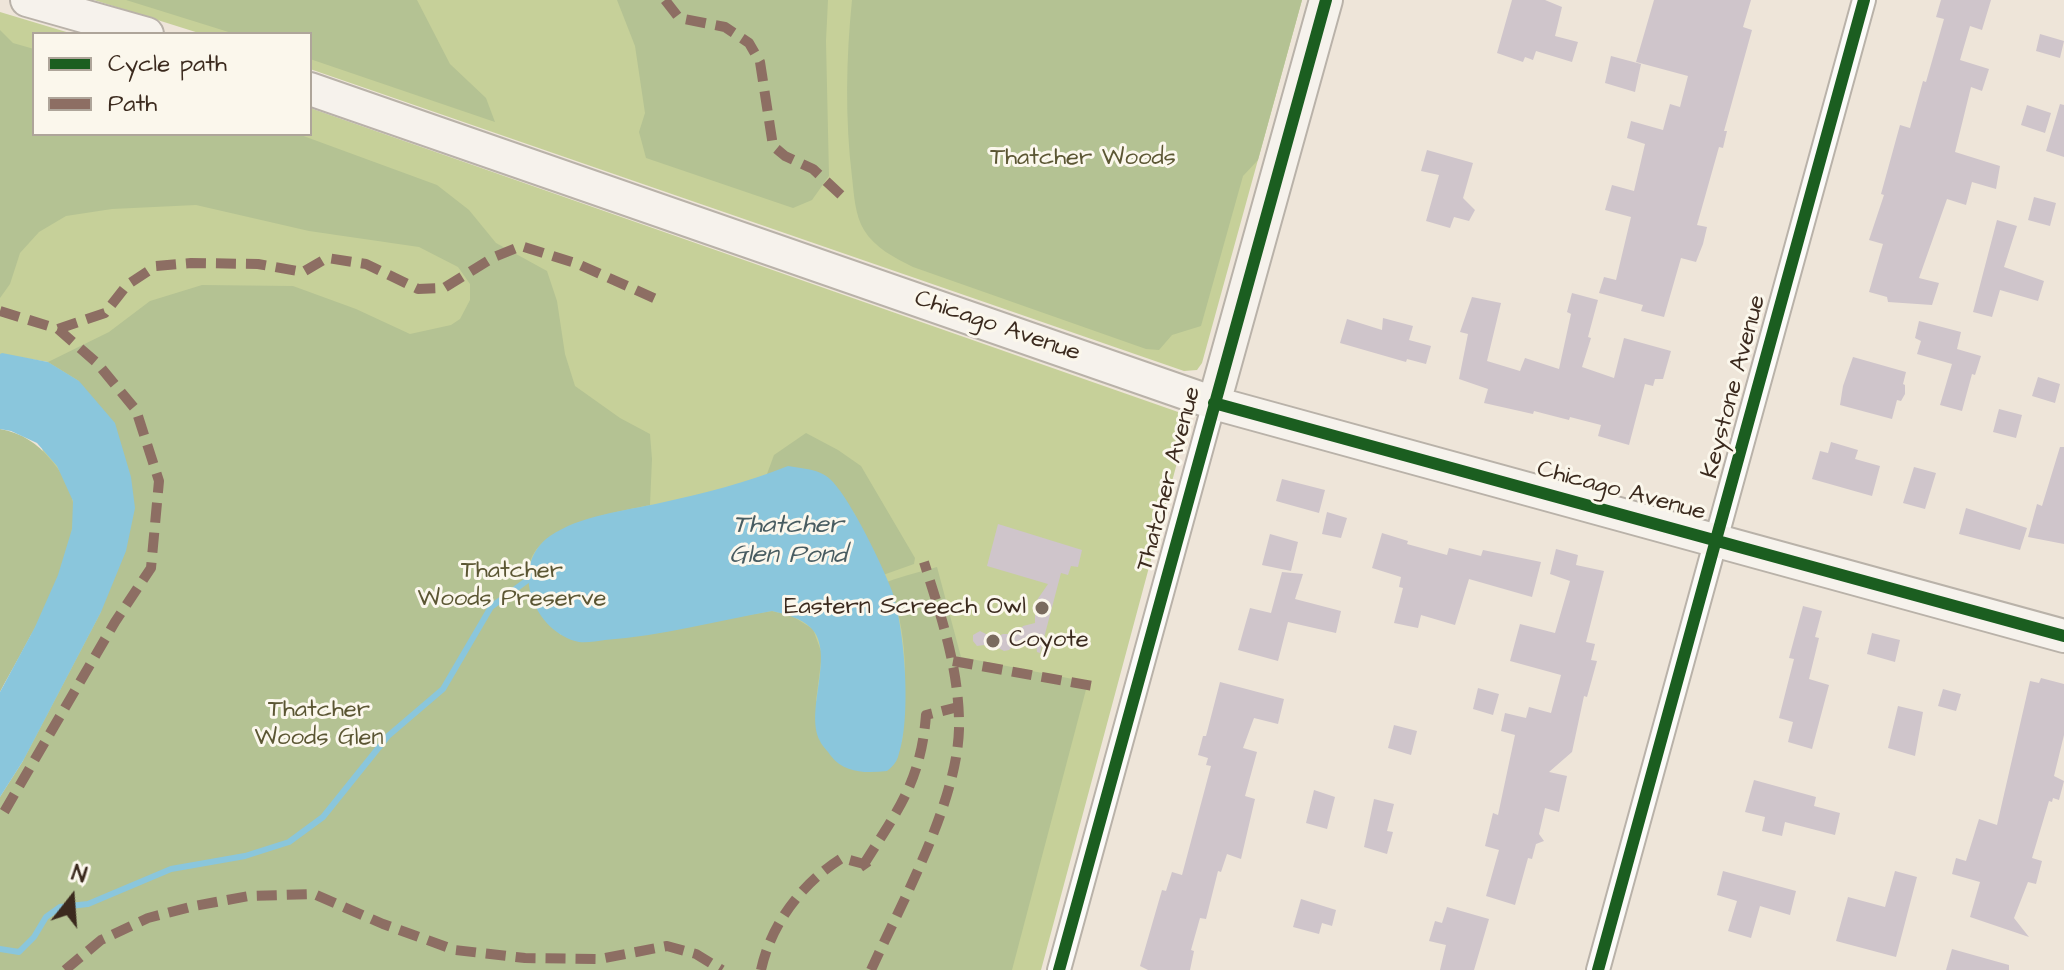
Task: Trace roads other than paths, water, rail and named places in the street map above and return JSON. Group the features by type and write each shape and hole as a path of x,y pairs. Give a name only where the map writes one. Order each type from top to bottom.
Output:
{"main road":[{"path":"27,0 140,32"},
{"name":"Thatcher Avenue","path":"1214,403 1326,0"},
{"name":"Chicago Avenue","path":"312,90 1214,403 2064,636"}],"street":[{"name":"Keystone Avenue","path":"1598,970 1864,0"},
{"name":"Thatcher Avenue","path":"1059,970 1214,403"}],"water":[{"path":"2,353 48,362 79,381 115,423 131,477 135,508 126,551 101,612 23,761 0,797 0,692 35,627 58,575 72,529 73,501 57,466 37,443 0,429"},
{"name":"Thatcher Glen Pond","path":"788,466 818,472 833,482 866,534 892,591 903,650 906,698 902,741 894,765 887,771 850,769 837,762 821,743 815,714 821,652 811,628 798,619 772,611 647,635 582,642 560,634 547,623 537,610 531,594 531,563 538,548 562,529 603,515 725,487"}],"waterway":[{"path":"0,949 19,952 34,937 46,917 60,907 88,904 171,869 245,856 289,842 323,817 388,736 443,689 491,607 529,579"}],"place":[{"name":"Eastern Screech Owl","path":"1042,608"},
{"name":"Coyote","path":"993,641"}],"park label":[{"name":"Thatcher Woods","path":"1083,159"},
{"name":"Thatcher Woods Preserve","path":"512,586"},
{"name":"Thatcher Woods Glen","path":"319,725"}]}
